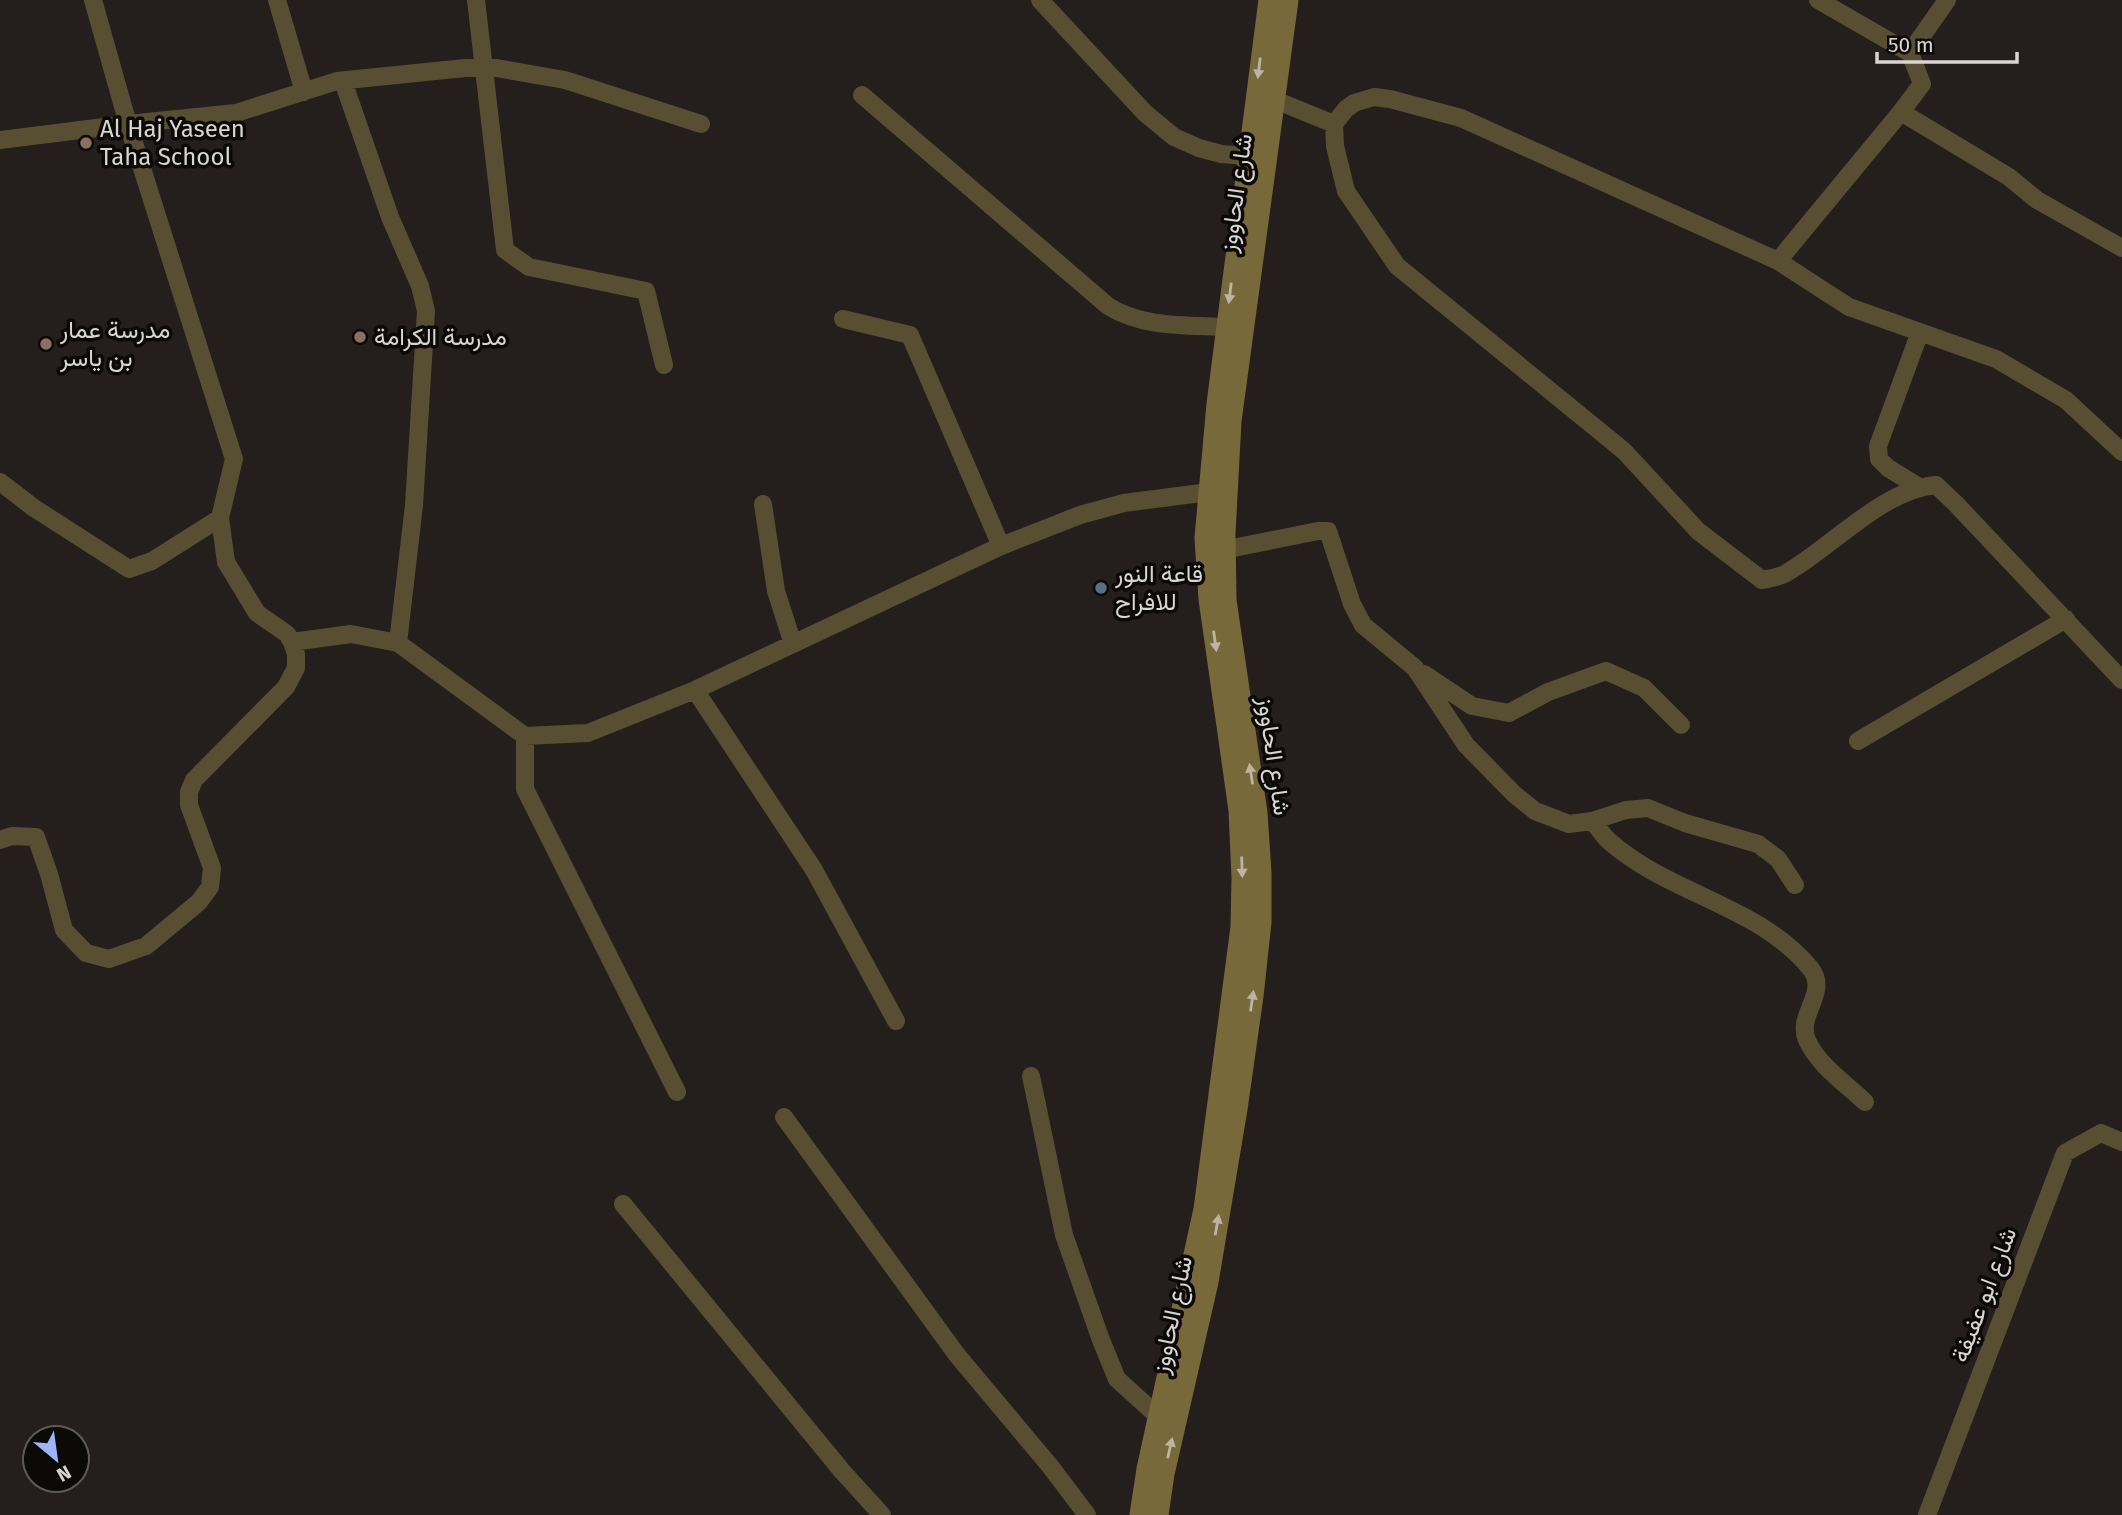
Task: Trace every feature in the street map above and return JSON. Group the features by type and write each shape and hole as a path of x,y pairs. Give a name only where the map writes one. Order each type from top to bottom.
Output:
{"main road":[{"path":"1140,1515 1147,1469 1203,1209 1241,927 1239,810 1209,599 1216,552 1205,538 1226,327 1269,0"},
{"name":"شارع الحاووز","path":"1158,1515 1164,1474 1208,1282 1237,1109 1261,922 1257,813 1226,600 1216,552 1288,0"}],"street":[{"path":"0,840 12,836 36,837 64,930 86,953 109,959 146,946 199,902 210,887 212,868 189,805 191,786 200,772 286,687 296,668 296,654 287,634 257,613 226,562 220,518 234,459 128,124 93,0"},
{"path":"277,0 304,92"},
{"path":"476,0 505,250 529,267 646,292 664,365"},
{"path":"1040,0 1145,113 1174,136 1199,148 1221,154 1248,156"},
{"path":"1778,261 1922,84 1910,53 1818,0"},
{"path":"1910,53 1947,0"},
{"path":"0,140 236,113 343,81 485,66 565,80 701,124"},
{"path":"343,81 390,217 420,286 426,311 414,505 398,643"},
{"path":"862,95 1108,306 1125,316 1144,322 1226,327"},
{"path":"2122,452 2066,400 1996,359 1849,307 1778,261 1461,118 1374,97 1354,103 1335,124 1335,146 1346,191 1397,266 1624,451 1698,531 1762,580 1786,574 1866,515 1919,487 1936,485 2122,680"},
{"path":"1275,100 1335,124"},
{"path":"1901,113 2009,177 2037,200 2122,248"},
{"path":"843,319 909,335 1001,546"},
{"path":"1919,487 1888,468 1879,459 1878,446 1920,332"},
{"path":"0,482 34,508 129,569 162,555 220,518"},
{"path":"292,642 351,634 398,643 525,736 588,733 695,690 1001,546 1080,515 1124,503 1209,492"},
{"path":"763,504 776,591 793,645"},
{"path":"1216,552 1328,531 1352,604 1363,625 1415,668 1472,706 1509,713 1548,692 1606,671 1644,688 1681,725"},
{"path":"1858,741 2066,619"},
{"path":"1415,668 1466,745 1514,794 1535,811 1550,819 1569,824 1592,821 1626,810 1648,808 1710,832 1758,844 1778,859 1795,885"},
{"path":"695,690 814,870 896,1021"},
{"path":"525,736 526,789 677,1092"},
{"path":"1592,821 1608,841 1637,861 1770,931 1813,972 1817,994 1805,1017 1805,1038 1820,1060 1865,1102"},
{"path":"1031,1076 1064,1235 1101,1340 1117,1379 1158,1417"},
{"path":"784,1117 957,1355 1050,1465 1087,1515"},
{"name":"شارع ابو عفيفة","path":"1927,1515 2065,1153 2101,1133 2122,1142"},
{"path":"623,1204 842,1471 882,1515"}],"place":[{"name":"Al Haj Yaseen Taha School","path":"86,143"},
{"name":"مدرسة الكرامة","path":"360,337"},
{"name":"مدرسة عمار بن ياسر","path":"46,344"},
{"name":"قاعة النور للافراح","path":"1101,588"}]}
